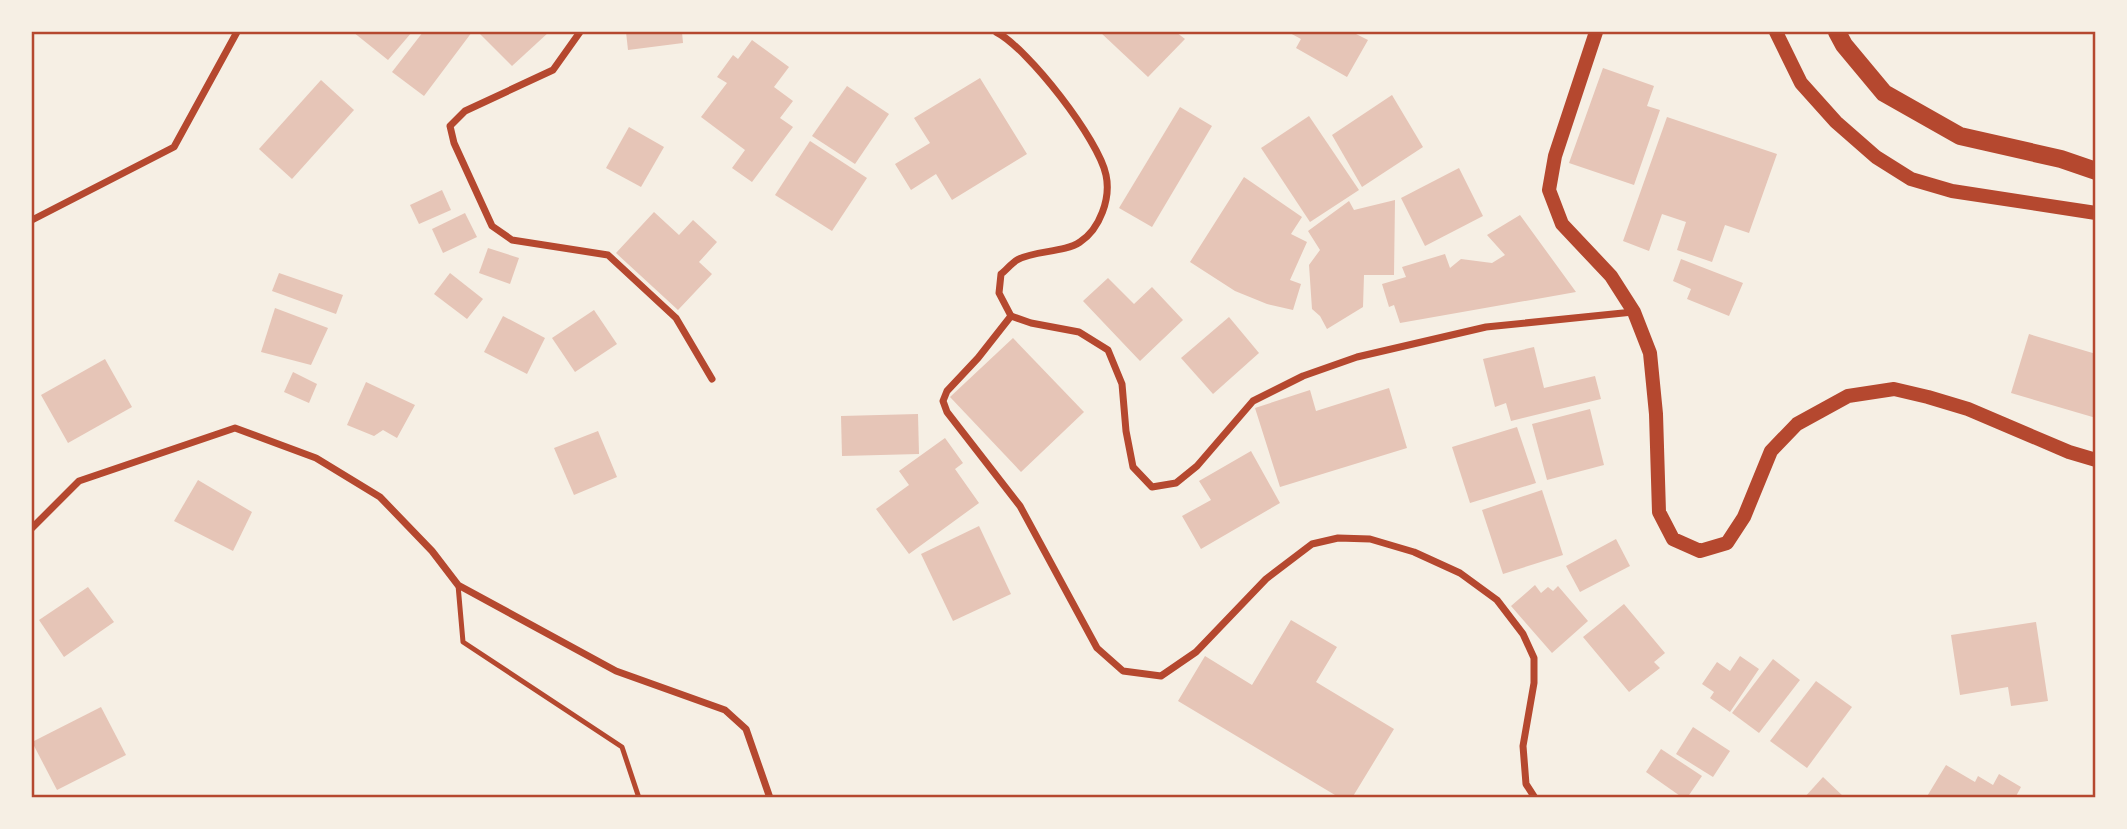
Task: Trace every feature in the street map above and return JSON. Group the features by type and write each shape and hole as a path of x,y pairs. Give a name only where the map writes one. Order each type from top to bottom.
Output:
{"main road":[{"path":"1596,32 1555,156 1549,190 1562,224 1611,276 1634,312 1650,354 1657,414 1659,512 1673,539 1700,551 1727,544 1744,517 1771,451 1797,424 1848,396 1894,389 1928,397 1969,409 2069,452 2095,460"},
{"path":"1776,32 1801,83 1836,122 1876,157 1911,179 1952,191 2095,213"},
{"path":"1837,32 1844,45 1884,93 1960,136 2061,159 2095,171"}],"street":[{"path":"32,220 174,147 237,32"},
{"path":"579,32 553,70 464,111 450,126 454,143 492,226 512,240 608,255 676,318 712,379"},
{"path":"996,32 1034,65 1087,132 1106,174 1107,198 1098,223 1079,243 1017,260 1001,274 999,293 1011,316 1031,323 1079,332 1108,350 1122,384 1126,431 1133,467 1153,487 1176,484 1197,466 1253,401 1303,376 1357,356 1486,327 1634,312"},
{"path":"1011,316 978,358 947,391 943,401 947,412 1020,506 1097,648 1123,671 1161,676 1196,652 1266,579 1312,544 1338,538 1370,539 1415,552 1460,573 1497,600 1523,634 1534,658 1534,683 1523,746 1526,785 1535,797"},
{"path":"32,528 79,481 235,428 316,458 380,497 432,551 458,584 617,671 726,710 746,729 770,797"}],"lane":[{"path":"458,584 463,642 622,747 639,797"}],"building":[{"path":"353,32 412,32 388,60"},
{"path":"423,32 472,32 424,96 392,72"},
{"path":"478,32 549,32 512,66"},
{"path":"626,32 682,32 683,43 628,50"},
{"path":"1100,32 1176,32 1185,39 1148,77"},
{"path":"1288,32 1352,32 1368,40 1347,77 1296,48 1301,39"},
{"path":"752,40 789,67 774,87 793,101 780,118 793,127 752,182 732,168 745,150 701,117 727,83 717,77 733,55 738,59"},
{"path":"1603,68 1654,86 1647,106 1660,110 1634,185 1569,163"},
{"path":"980,78 1027,154 952,200 936,174 911,190 895,164 930,143 914,118"},
{"path":"321,80 354,110 292,179 259,149"},
{"path":"847,86 889,114 855,164 812,136"},
{"path":"1392,95 1423,147 1362,187 1332,135"},
{"path":"1180,107 1212,126 1152,227 1119,208"},
{"path":"1309,116 1359,190 1310,222 1261,148"},
{"path":"1667,117 1777,154 1749,233 1725,225 1712,262 1677,250 1686,222 1662,214 1649,251 1623,241"},
{"path":"629,127 664,147 641,187 606,168"},
{"path":"810,141 867,178 832,231 775,195"},
{"path":"1459,168 1483,216 1425,246 1401,198"},
{"path":"1244,177 1302,217 1291,234 1307,242 1290,280 1301,284 1293,310 1267,304 1235,291 1190,262"},
{"path":"442,190 451,210 419,224 410,205"},
{"path":"1395,200 1394,275 1364,275 1363,307 1327,329 1320,316 1312,309 1309,265 1320,250 1308,231 1349,201 1354,210"},
{"path":"654,212 679,235 693,220 717,242 699,262 712,274 678,310 616,253"},
{"path":"465,213 477,237 443,253 432,229"},
{"path":"1520,215 1576,292 1400,323 1394,305 1389,307 1382,284 1406,277 1402,267 1445,254 1450,268 1461,259 1492,263 1505,255 1487,235"},
{"path":"488,248 519,258 510,284 479,273"},
{"path":"1681,259 1743,283 1729,316 1687,299 1691,289 1673,281"},
{"path":"279,273 343,295 336,314 272,291"},
{"path":"450,273 483,299 467,319 434,294"},
{"path":"1108,278 1134,304 1152,287 1183,320 1140,361 1083,301"},
{"path":"275,308 328,328 311,365 261,352"},
{"path":"594,310 617,344 575,372 552,338"},
{"path":"503,316 545,338 527,374 484,352"},
{"path":"1229,317 1259,353 1213,394 1181,358"},
{"path":"2029,334 2096,354 2096,418 2011,393"},
{"path":"1013,338 1084,412 1021,472 950,397"},
{"path":"1534,347 1544,388 1595,376 1601,399 1511,421 1506,403 1495,407 1483,359"},
{"path":"105,359 132,407 68,443 41,395"},
{"path":"293,372 317,384 309,403 284,392"},
{"path":"366,382 415,405 397,438 383,430 374,436 347,425"},
{"path":"1389,388 1407,448 1280,487 1255,408 1310,390 1316,411"},
{"path":"1590,409 1604,465 1547,480 1532,424"},
{"path":"918,414 919,454 842,456 841,416"},
{"path":"1517,427 1536,483 1470,503 1452,447"},
{"path":"598,431 617,477 574,495 554,448"},
{"path":"945,438 963,463 955,469 979,503 909,554 876,509 909,485 899,471"},
{"path":"1251,451 1280,503 1201,549 1182,516 1211,500 1199,481"},
{"path":"198,480 252,512 233,551 174,521"},
{"path":"1542,490 1563,555 1503,574 1482,510"},
{"path":"979,526 1011,594 953,621 921,554"},
{"path":"1616,539 1630,566 1580,592 1566,566"},
{"path":"1535,585 1541,593 1548,587 1553,591 1558,586 1588,621 1552,653 1511,606"},
{"path":"88,587 114,622 64,657 39,620"},
{"path":"1624,604 1665,653 1654,662 1660,668 1629,692 1583,637"},
{"path":"1291,620 1337,647 1316,682 1394,729 1352,798 1340,798 1178,701 1205,656 1252,685"},
{"path":"2036,622 2048,701 2011,706 2008,687 1960,695 1951,635"},
{"path":"1740,656 1759,669 1730,712 1710,698 1714,692 1702,684 1717,662 1730,671"},
{"path":"1773,659 1800,680 1759,733 1732,713"},
{"path":"1816,681 1852,707 1807,768 1770,741"},
{"path":"101,707 126,755 57,790 32,742"},
{"path":"1693,727 1730,751 1713,777 1676,754"},
{"path":"1661,749 1702,776 1687,798 1683,798 1646,772"},
{"path":"1946,765 1975,782 1978,776 1993,785 1999,774 2021,787 2015,798 1926,798"},
{"path":"1823,777 1845,798 1804,798"}]}
